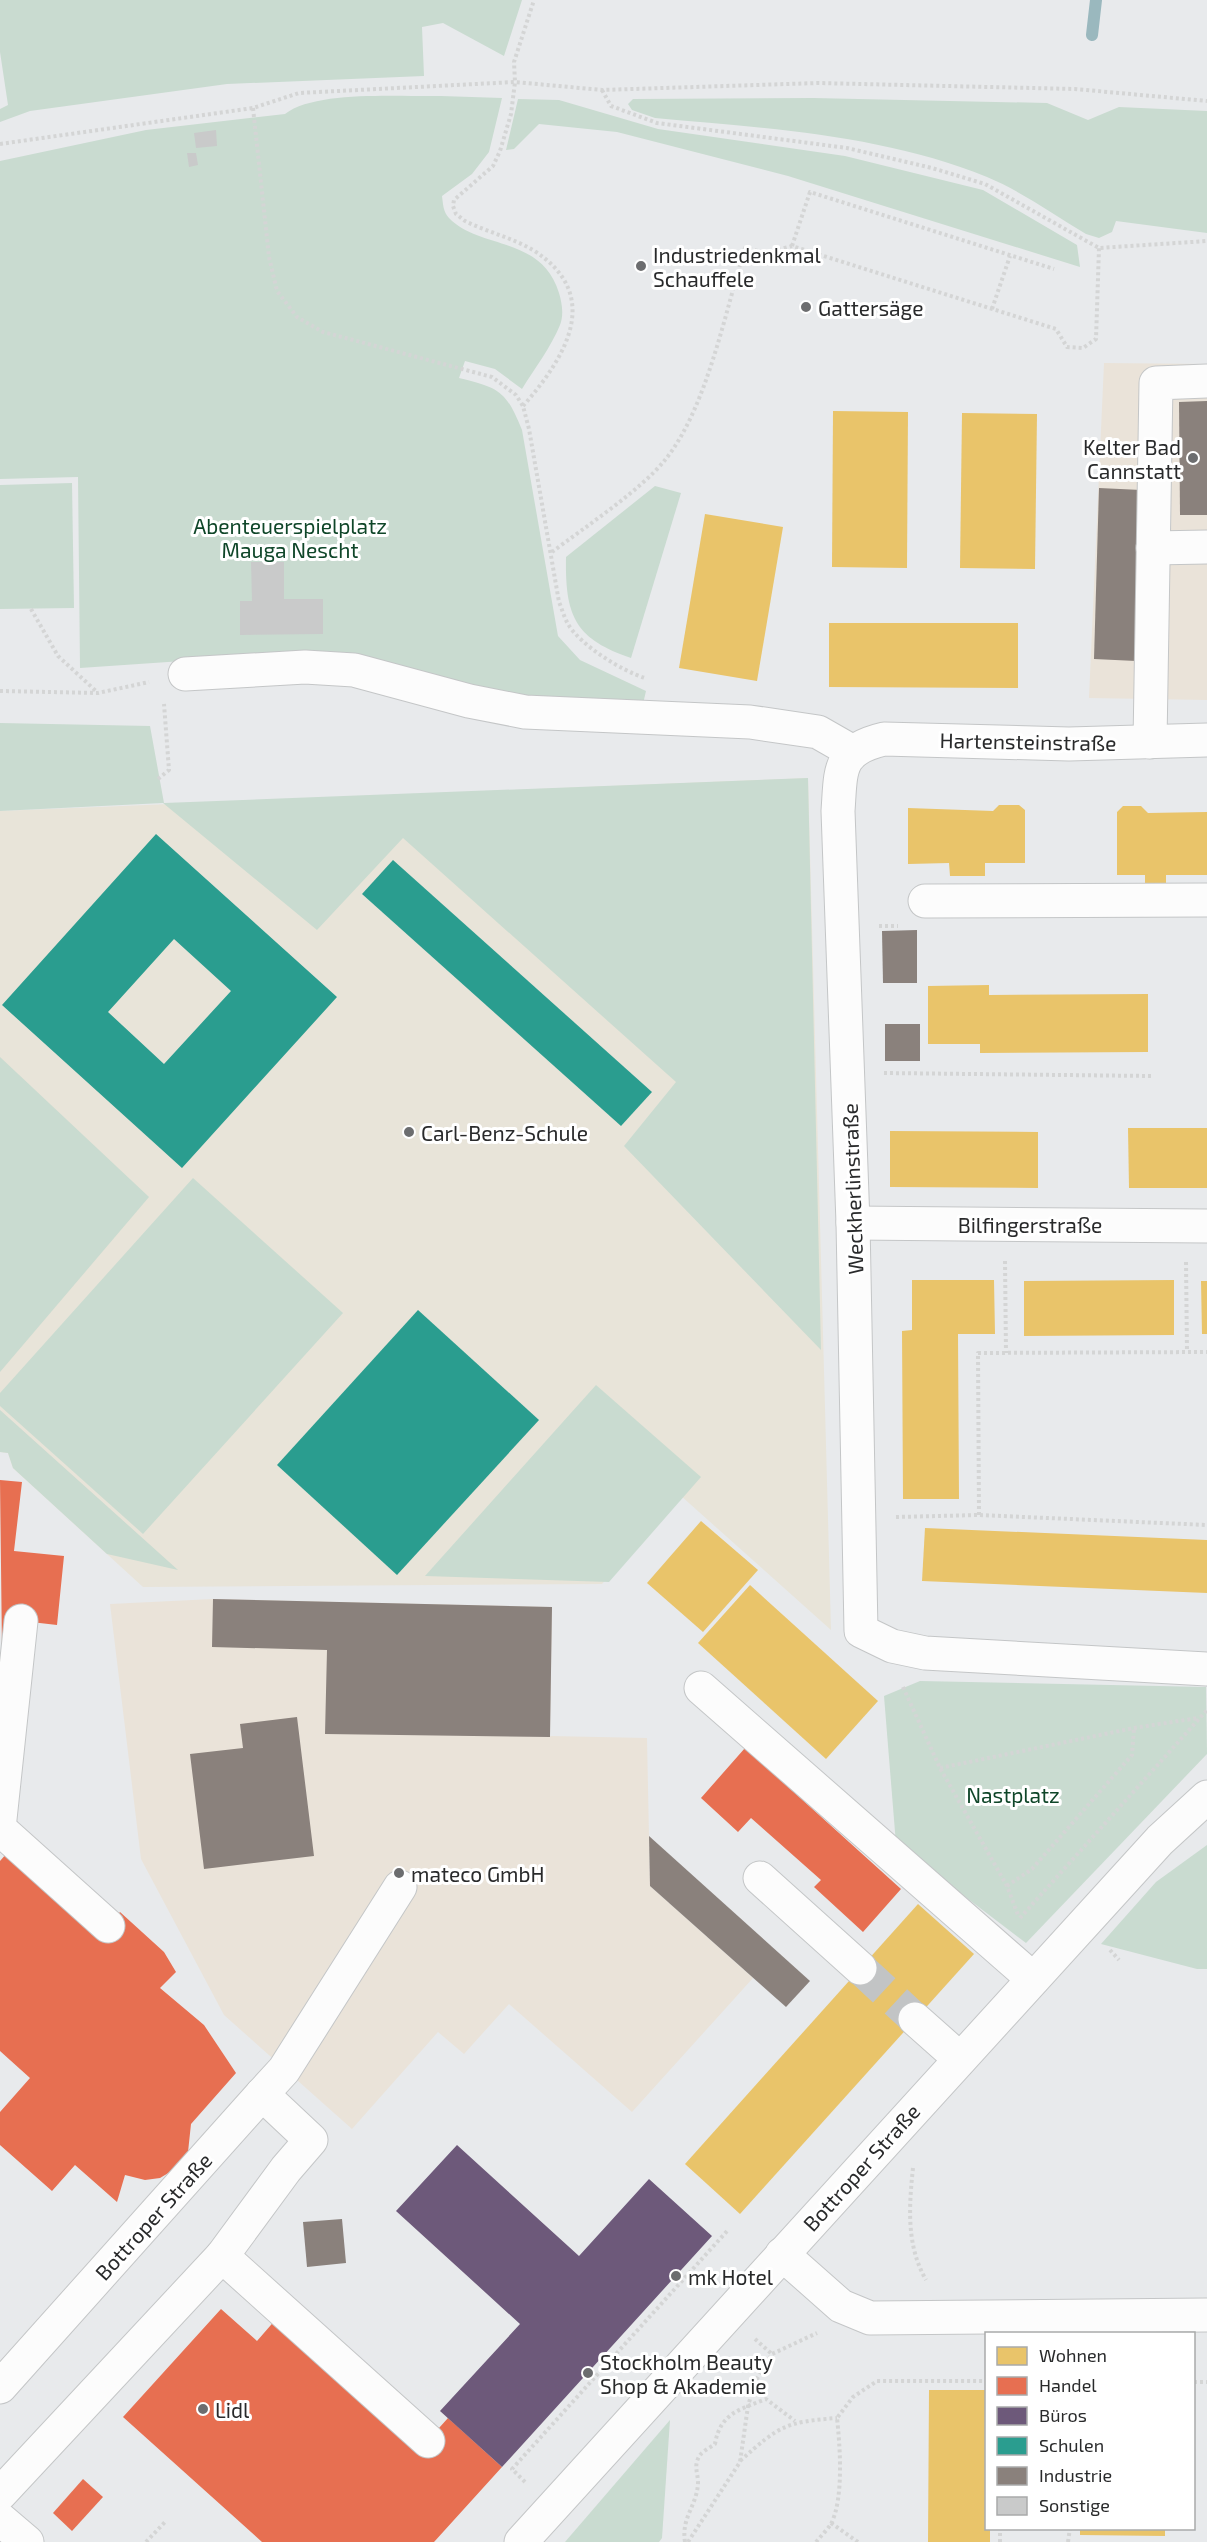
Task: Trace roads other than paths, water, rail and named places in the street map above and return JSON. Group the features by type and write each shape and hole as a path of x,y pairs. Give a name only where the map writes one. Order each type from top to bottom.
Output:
{"street":[{"path":"1150,741 1156,383 1207,381"},
{"path":"1153,548 1207,547"},
{"path":"174,676 354,663 469,701 525,712 750,722 818,732 853,752"},
{"name":"Hartensteinstraße","path":"853,752 864,744 884,739 1069,744 1207,741"},
{"name":"Weckherlinstraße","path":"853,752 841,768 838,811 853,1223 861,1631 892,1646 925,1653 1207,1669"},
{"path":"925,901 1207,900"},
{"name":"Bilfingerstraße","path":"853,1223 1196,1226"},
{"path":"0,1819 21,1621"},
{"path":"701,1688 1033,1980"},
{"name":"Bottroper Straße","path":"521,2542 1160,1840 1207,1797"},
{"path":"0,1829 108,1926"},
{"path":"760,1878 860,1968"},
{"name":"Bottroper Straße","path":"0,2387 284,2070 400,1887"},
{"path":"915,2019 960,2059"},
{"path":"0,2494 222,2256 311,2139 262,2094"},
{"path":"782,2254 841,2306 870,2318 1207,2315"},
{"path":"222,2256 428,2440"},
{"path":"0,2519 27,2542"}],"waterway":[{"path":"1092,35 1096,0"}],"tunnel":[{"path":"860,1968 915,2019"}],"place":[{"name":"Industriedenkmal Schauffele","path":"641,266"},
{"name":"Gattersäge","path":"806,307"},
{"name":"Kelter Bad Cannstatt","path":"1193,458"},
{"name":"Carl-Benz-Schule","path":"409,1132"},
{"name":"mateco GmbH","path":"399,1873"},
{"name":"mk Hotel","path":"676,2276"},
{"name":"Stockholm Beauty Shop & Akademie","path":"588,2373"},
{"name":"Lidl","path":"203,2409"}],"park label":[{"name":"Abenteuerspielplatz Mauga Nescht","path":"290,537"},
{"name":"Nastplatz","path":"1013,1794"}]}
